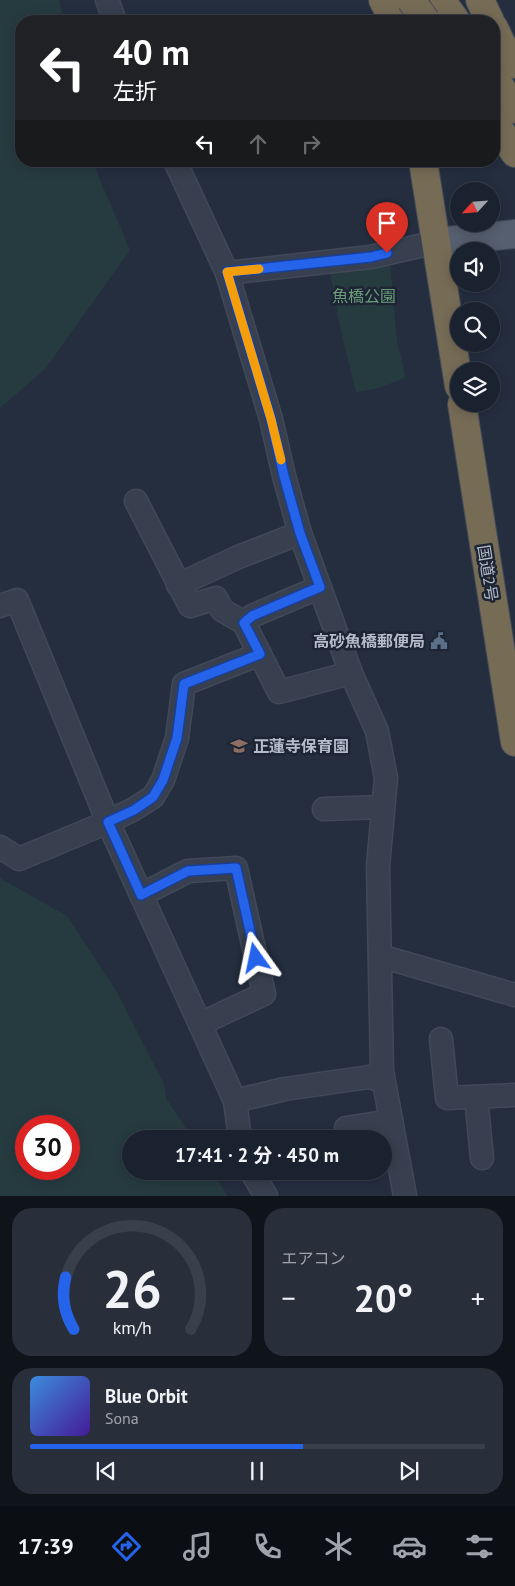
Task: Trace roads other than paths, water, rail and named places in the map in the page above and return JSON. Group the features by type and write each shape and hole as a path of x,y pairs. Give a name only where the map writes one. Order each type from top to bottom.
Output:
{"highway":[{"path":"383,0 391,15"},
{"path":"395,0 398,15"},
{"path":"411,0 421,15"},
{"path":"423,0 424,15"},
{"path":"441,0 452,15"},
{"path":"480,0 487,15"},
{"path":"500,41 515,64"},
{"path":"500,86 515,109"},
{"path":"500,130 515,153"},
{"path":"424,167 443,241"},
{"path":"440,167 443,241 455,362"},
{"name":"国道2号","path":"463,412 515,742"}],"main road":[{"path":"443,241 515,234"}],"street":[{"path":"107,0 113,15"},
{"path":"178,167 227,272 271,419 300,533 351,673 376,731 386,778 378,866 381,1062 405,1196"},
{"path":"227,272 371,257 443,241"},
{"path":"136,501 178,586 190,606 216,598 222,610 244,623 280,692 351,673"},
{"path":"178,586 236,558 300,533"},
{"path":"244,623 252,616 320,587"},
{"path":"0,606 17,600 108,822 235,1101 239,1130"},
{"path":"0,847 19,859 134,810 153,797 163,780 177,738 184,684 260,654"},
{"path":"324,809 383,807"},
{"path":"141,895 188,871 236,868 264,994 200,1024"},
{"path":"380,956 515,995"},
{"path":"441,1039 447,1098 515,1095"},
{"path":"235,1101 285,1089 369,1077 384,1081"},
{"path":"476,1097 482,1158"},
{"path":"346,1128 391,1120"},
{"path":"256,1180 266,1196"}],"place":[{"name":"高砂魚橋郵便局","path":"439,641"},
{"name":"正蓮寺保育園","path":"239,746"}],"park label":[{"name":"魚橋公園","path":"364,296"}]}
